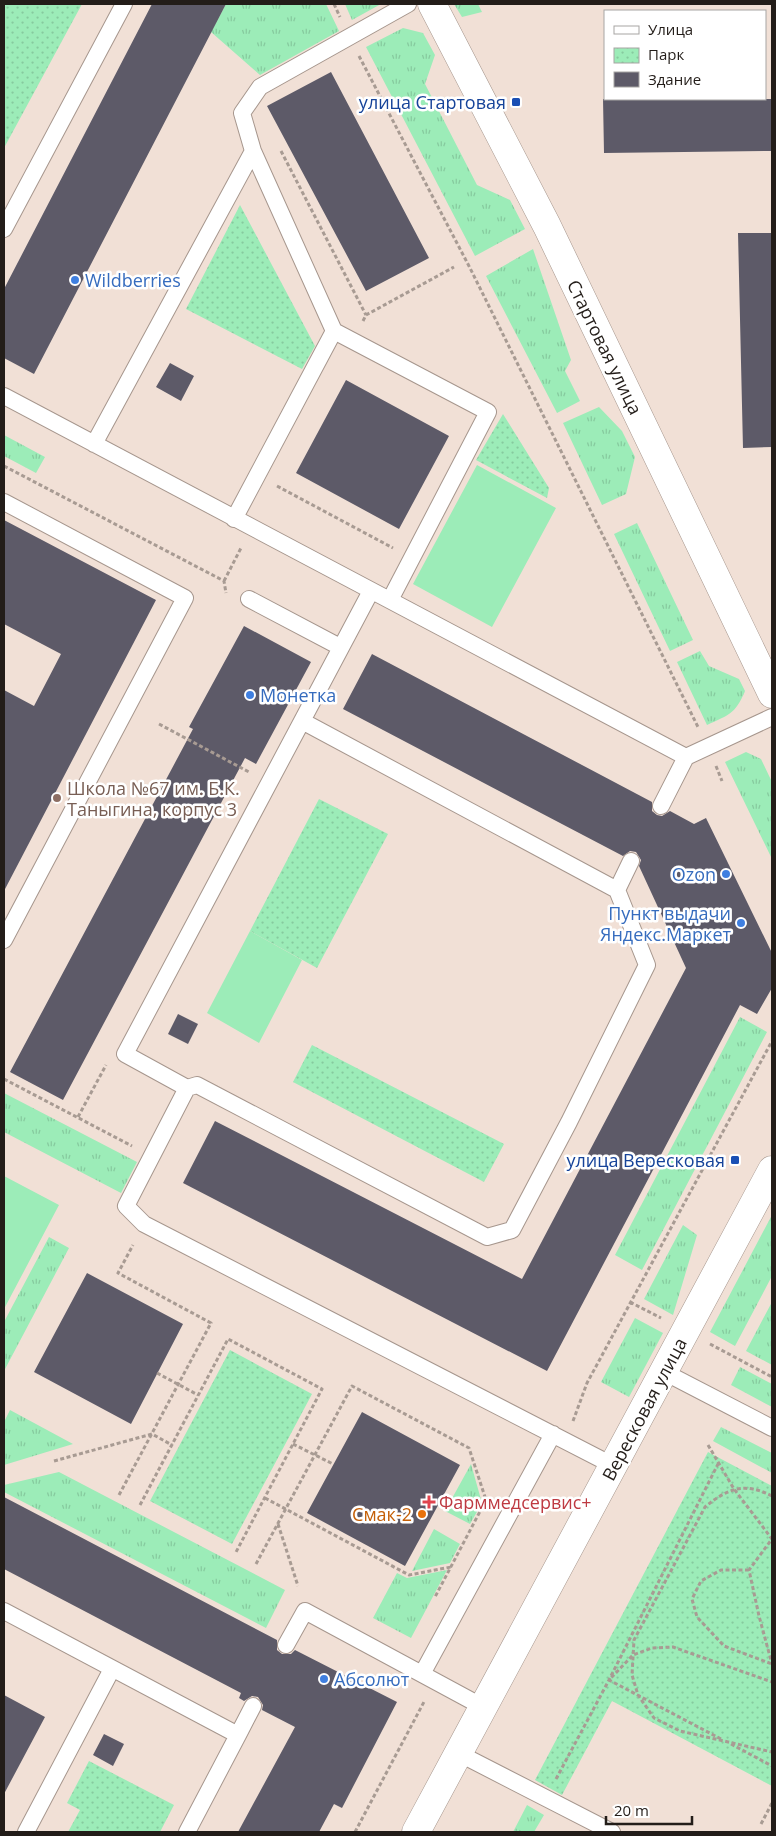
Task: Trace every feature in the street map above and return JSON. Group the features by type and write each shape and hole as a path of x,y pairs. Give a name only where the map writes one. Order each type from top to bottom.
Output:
{"street":[{"name":"Стартовая улица","path":"432,4 547,226 772,694"},
{"name":"Вересковая улица","path":"416,1832 772,1170"}],"lane":[{"path":"4,229 124,4"},
{"path":"390,600 488,412 334,331 253,151 242,112 260,87 408,4"},
{"path":"94,444 253,151"},
{"path":"234,519 334,331"},
{"path":"4,396 686,757"},
{"path":"4,502 185,598 4,940"},
{"path":"302,721 616,890 647,965 569,1122 512,1230 487,1237 197,1085 187,1088 125,1054 371,591"},
{"path":"249,599 340,648"},
{"path":"661,806 686,757 772,716"},
{"path":"616,890 632,861"},
{"path":"187,1088 126,1206 144,1224 614,1466"},
{"path":"664,1372 772,1428"},
{"path":"422,1674 553,1434"},
{"path":"4,1611 238,1735"},
{"path":"286,1645 304,1611 483,1707"},
{"path":"26,1832 112,1669"},
{"path":"187,1832 253,1706"},
{"path":"458,1753 612,1832"}],"path":[{"path":"334,4 349,37 476,280 708,747 722,781"},
{"path":"280,150 366,315"},
{"path":"352,341 366,315 454,267"},
{"path":"4,466 224,581"},
{"path":"275,485 395,549"},
{"path":"226,598 224,581 252,528"},
{"path":"159,724 250,773"},
{"path":"4,1079 152,1156"},
{"path":"119,1495 211,1323 118,1273 144,1224"},
{"path":"140,1505 228,1339 322,1389 236,1554"},
{"path":"157,1373 198,1395"},
{"path":"256,1564 352,1386 469,1448 486,1500 433,1600"},
{"path":"54,1461 152,1434 172,1445"},
{"path":"293,1444 333,1464"},
{"path":"708,1446 734,1489 772,1539 749,1570 772,1664"},
{"path":"527,1788 552,1784 610,1680 719,1462"},
{"path":"772,1496 747,1488 734,1489 719,1495 705,1507 634,1640 632,1655 632,1675 638,1695 654,1718 680,1731 772,1752"},
{"path":"265,1498 409,1575 451,1567"},
{"path":"278,1524 298,1586"},
{"path":"749,1570 721,1570 701,1581 692,1599 697,1617 724,1646 772,1664"},
{"path":"610,1680 632,1655 652,1648 673,1647 772,1682"},
{"path":"610,1680 772,1766"},
{"path":"761,1824 772,1803"}],"green space":[{"path":"6,4 82,4 4,148 4,8"},
{"path":"226,4 326,4 339,31 260,75 211,32"},
{"path":"345,4 381,4 352,20"},
{"path":"454,4 478,4 482,12 462,17"},
{"path":"403,28 423,33 435,55 425,84 477,185 510,200 525,229 475,256 366,47"},
{"path":"240,205 315,346 302,369 186,309"},
{"path":"533,249 571,360 565,371 580,401 557,413 486,276"},
{"path":"599,407 622,431 635,457 626,494 602,505 563,423"},
{"path":"503,414 549,488 547,498 476,460"},
{"path":"4,435 45,457 36,473 4,456"},
{"path":"477,465 556,508 492,627 413,584"},
{"path":"637,523 693,640 670,651 614,534"},
{"path":"700,651 709,666 739,679 745,691 734,710 707,725 677,662"},
{"path":"746,752 761,759 772,782 772,859 725,762"},
{"path":"319,799 388,834 317,968 250,931"},
{"path":"250,931 302,960 259,1043 207,1013"},
{"path":"740,1017 767,1032 642,1270 615,1255"},
{"path":"312,1045 504,1144 484,1182 293,1082"},
{"path":"4,1093 137,1162 121,1193 4,1132"},
{"path":"4,1176 59,1205 4,1309"},
{"path":"772,1215 772,1276 735,1346 710,1332"},
{"path":"683,1225 697,1235 673,1315 644,1299"},
{"path":"49,1237 69,1248 4,1371 4,1322"},
{"path":"772,1302 772,1365 746,1351"},
{"path":"635,1318 663,1333 629,1397 601,1382"},
{"path":"230,1350 312,1394 232,1544 150,1501"},
{"path":"740,1367 772,1384 772,1407 731,1385"},
{"path":"10,1410 73,1444 4,1465 4,1422"},
{"path":"721,1427 772,1453 772,1473 713,1441"},
{"path":"708,1452 772,1486 772,1786 612,1701 562,1795 535,1780"},
{"path":"471,1464 482,1503 470,1524 445,1511"},
{"path":"59,1472 285,1590 266,1628 4,1492 4,1485"},
{"path":"434,1529 460,1544 450,1563 412,1571"},
{"path":"447,1570 411,1638 373,1618 397,1573 407,1578"},
{"path":"89,1761 174,1805 160,1832 68,1832 80,1810 67,1803"},
{"path":"527,1805 544,1815 534,1832 513,1832"}],"building":[{"path":"152,4 226,4 34,374 4,358 4,289"},
{"path":"331,72 429,258 366,291 267,106"},
{"path":"603,99 772,99 772,151 604,153"},
{"path":"738,233 772,233 772,447 743,448"},
{"path":"170,363 194,376 181,401 156,387"},
{"path":"346,380 449,436 399,529 296,473"},
{"path":"4,520 156,600 4,891 4,690 34,706 61,654 4,624"},
{"path":"244,626 311,662 256,764 245,758 63,1100 10,1072 193,729 189,727"},
{"path":"372,654 652,802 652,811 657,815 662,816 670,811 694,824 706,818 772,953 772,988 757,1014 740,1005 547,1371 183,1183 215,1121 522,1279 686,968 639,866 641,860 636,852 630,851 623,856 343,709"},
{"path":"178,1014 198,1024 188,1044 168,1034"},
{"path":"87,1273 183,1324 131,1424 34,1372"},
{"path":"362,1412 460,1465 405,1566 307,1513"},
{"path":"4,1497 277,1640 277,1650 282,1654 291,1654 295,1650 397,1702 342,1808 334,1804 319,1832 238,1832 295,1727 262,1710 263,1705 258,1697 252,1696 244,1701 239,1698 241,1693 4,1569"},
{"path":"4,1695 45,1717 4,1794"},
{"path":"104,1734 124,1744 113,1766 93,1755"}],"place":[{"name":"улица Стартовая","path":"516,102"},
{"name":"Wildberries","path":"75,280"},
{"name":"Монетка","path":"250,695"},
{"name":"Школа №67 им. Б.К. Таныгина, корпус 3","path":"57,798"},
{"name":"Ozon","path":"726,874"},
{"name":"Пункт выдачи Яндекс.Маркет","path":"741,923"},
{"name":"улица Вересковая","path":"735,1160"},
{"name":"Фарммедсервис+","path":"429,1502"},
{"name":"Смак-2","path":"422,1514"},
{"name":"Абсолют","path":"324,1679"}]}
